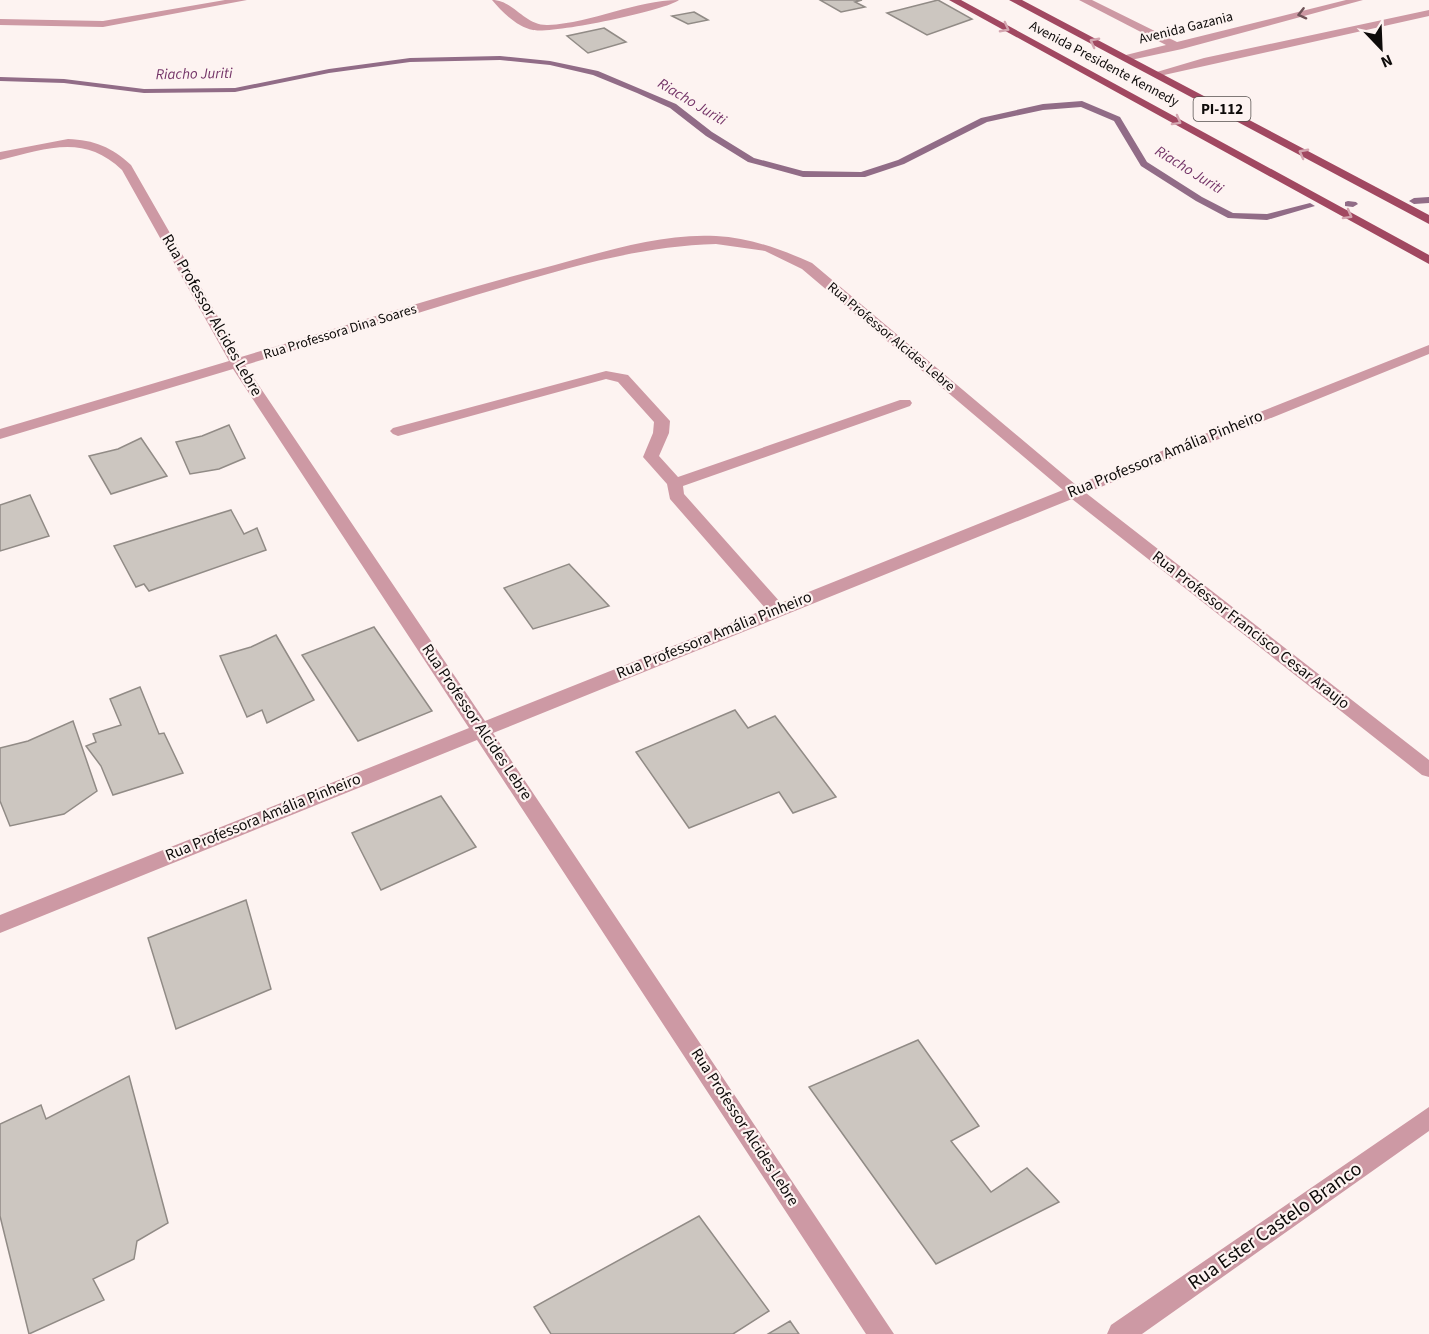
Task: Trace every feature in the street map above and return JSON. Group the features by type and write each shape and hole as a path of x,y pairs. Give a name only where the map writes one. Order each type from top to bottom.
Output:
{"main road":[{"name":"Avenida Presidente Kennedy","path":"954,0 1429,260"},
{"name":"Avenida Presidente Kennedy","path":"1014,0 1429,220"}],"street":[{"path":"0,22 104,24 242,0"},
{"path":"497,0 528,25 542,28 561,27 675,0"},
{"path":"1084,0 1204,61"},
{"name":"Avenida Gazania","path":"1126,58 1358,0"},
{"path":"1155,74 1204,61 1429,13"},
{"name":"Rua Professor Alcides Lebre","path":"0,156 57,143 99,146 116,154 122,161 237,363 881,1334"},
{"name":"Rua Professor Alcides Lebre","path":"682,241 716,240 768,248 807,266 1073,491"},
{"name":"Rua Professora Dina Soares","path":"0,434 520,278 615,253 682,241"},
{"name":"Rua Professora Amália Pinheiro","path":"0,924 481,728 1429,349"},
{"path":"398,431 606,375 623,378 662,421 661,433 651,457 675,483 676,495 777,610"},
{"path":"675,483 905,403"},
{"name":"Rua Professor Francisco Cesar Araujo","path":"1073,491 1429,770"},
{"name":"Rua Ester Castelo Branco","path":"1120,1334 1429,1118"}],"building":[{"path":"820,0 862,0 855,2 865,7 841,12"},
{"path":"938,0 972,19 927,35 887,13"},
{"path":"694,12 708,20 688,24 672,16"},
{"path":"604,28 626,42 588,53 567,36"},
{"path":"229,425 245,458 219,469 190,474 176,442 202,436"},
{"path":"141,438 167,476 111,494 89,456 118,449"},
{"path":"30,495 49,536 0,551 0,505"},
{"path":"231,510 244,534 257,528 266,550 149,591 144,584 136,587 114,546"},
{"path":"569,564 609,606 533,629 504,588"},
{"path":"374,627 432,711 358,741 302,655"},
{"path":"276,635 314,700 267,723 262,710 247,717 220,656 251,647"},
{"path":"140,687 159,734 164,733 183,773 113,795 101,766 86,746 96,742 93,734 121,725 110,699"},
{"path":"735,710 748,728 775,716 836,797 793,813 779,792 689,828 636,752"},
{"path":"73,721 97,791 64,814 10,826 0,801 0,748 28,741"},
{"path":"441,796 476,847 381,890 352,833"},
{"path":"246,900 271,989 176,1029 148,938"},
{"path":"918,1040 979,1126 951,1141 991,1192 1027,1168 1059,1202 936,1264 809,1087"},
{"path":"129,1076 168,1223 137,1241 134,1259 93,1279 104,1300 29,1334 0,1216 0,1124 41,1105 46,1119"},
{"path":"699,1216 769,1311 733,1334 551,1334 534,1307"},
{"path":"790,1321 799,1334 768,1334"}],"waterway":[{"name":"Riacho Juriti","path":"0,79 64,81 144,91 235,90 329,71 410,60 500,58 550,63 595,73 640,91 673,106 709,134 751,160 803,174 862,175 901,162 984,120 1043,107 1082,104 1117,119 1144,164 1199,199 1231,216 1267,217 1310,206"},
{"name":"Riacho Juriti","path":"1414,201 1429,200"},
{"name":"Riacho Juriti","path":"1348,204 1353,204"}]}
